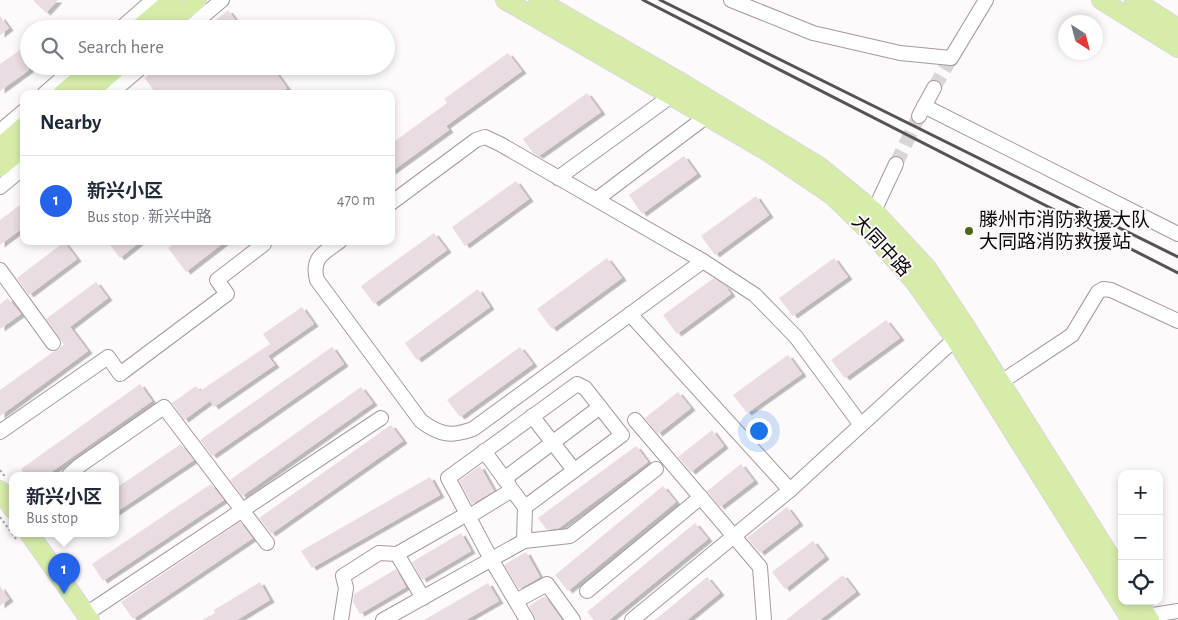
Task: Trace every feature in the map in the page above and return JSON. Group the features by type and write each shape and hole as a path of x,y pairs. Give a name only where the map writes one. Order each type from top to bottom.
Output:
{"main road":[{"path":"149,20 172,0"},
{"path":"174,20 197,0"},
{"name":"大同中路","path":"505,0 765,150 833,196 873,235 914,281 1141,614"},
{"name":"大同中路","path":"538,0 684,84 819,166 874,211 927,268 1118,569"},
{"path":"1101,0 1178,48"},
{"path":"1134,0 1178,28"},
{"path":"67,90 84,75"},
{"path":"92,90 109,75"},
{"path":"0,147 20,130"},
{"path":"0,167 20,150"},
{"path":"0,490 9,503"},
{"path":"33,537 88,617"}],"street":[{"path":"130,20 153,0"},
{"path":"199,20 222,0"},
{"path":"731,0 813,33 900,53 951,58 986,0"},
{"path":"49,90 66,75"},
{"path":"115,90 132,75"},
{"path":"934,88 922,111 1178,234"},
{"path":"558,178 671,96"},
{"path":"0,131 20,114"},
{"path":"597,199 708,116"},
{"path":"395,200 476,140 485,138 500,144 703,261 755,294 796,337 861,425"},
{"path":"874,211 896,164"},
{"path":"0,187 20,170"},
{"path":"0,432 108,357 120,374 227,294 217,280 263,245"},
{"path":"335,245 319,257 314,270 317,280 421,421 432,429 458,435 473,429 703,261"},
{"path":"0,270 53,343"},
{"path":"1001,382 1072,335 1098,292 1103,289 1111,290 1178,322"},
{"path":"630,314 790,490"},
{"path":"632,620 790,490 955,339"},
{"path":"525,507 622,435 585,388 577,384 448,478 491,559 528,620"},
{"path":"72,472 164,407 267,543"},
{"path":"342,620 346,588 342,576 379,553 397,554 467,515 508,484 554,443 600,407"},
{"path":"532,416 574,470"},
{"path":"88,617 242,510 380,418"},
{"path":"635,420 760,567 764,620"},
{"path":"484,452 525,507 524,541"},
{"path":"383,620 524,541 570,536 656,469"},
{"path":"587,591 701,497"},
{"path":"397,554 423,598"},
{"path":"516,601 546,584 573,620"},
{"path":"1141,614 1178,611"}],"building":[{"path":"33,0 58,0 46,13"},
{"path":"228,10 235,20 216,20"},
{"path":"0,16 9,28 0,35"},
{"path":"20,50 20,75 22,75 0,91 0,64"},
{"path":"508,53 522,71 446,126 449,130 395,169 395,141 447,103 444,99"},
{"path":"148,75 278,75 287,88 284,90 153,90 145,78"},
{"path":"587,93 601,112 539,156 533,153 523,139"},
{"path":"684,156 697,174 642,214 629,195"},
{"path":"516,181 529,199 465,246 452,227"},
{"path":"756,196 769,215 715,255 701,236"},
{"path":"20,205 20,230 0,245 0,220"},
{"path":"434,233 447,250 374,304 361,286"},
{"path":"60,245 66,245 77,259 29,295 17,278"},
{"path":"110,245 136,245 120,258"},
{"path":"172,245 221,245 186,272 168,248"},
{"path":"607,258 622,278 552,329 537,309"},
{"path":"834,258 848,277 793,316 779,298"},
{"path":"714,278 726,287 731,294 677,334 663,315"},
{"path":"96,282 108,298 70,327 88,351 0,416 0,390 64,344 46,319"},
{"path":"478,289 490,307 417,360 405,343"},
{"path":"8,298 21,314 0,329 0,304"},
{"path":"302,307 314,324 268,356 275,365 214,407 210,401 184,420 172,403 196,386 200,391 270,344 263,334"},
{"path":"886,320 900,338 845,378 831,360"},
{"path":"332,347 344,364 212,456 200,440"},
{"path":"520,347 533,364 460,417 447,400"},
{"path":"788,355 802,374 747,413 733,395"},
{"path":"140,384 152,401 51,472 23,472 21,469"},
{"path":"361,387 373,403 242,496 230,480"},
{"path":"678,392 691,408 658,434 645,418"},
{"path":"391,425 403,441 271,534 259,518"},
{"path":"712,430 724,446 691,472 678,457"},
{"path":"181,444 194,460 119,510 119,486"},
{"path":"636,446 648,462 559,528 547,530 538,518"},
{"path":"741,464 754,481 720,507 707,491"},
{"path":"480,466 494,491 472,504 459,481"},
{"path":"430,477 440,495 312,568 301,551"},
{"path":"211,484 224,500 103,581 92,564"},
{"path":"663,486 676,502 568,591 555,575"},
{"path":"787,507 799,523 760,553 747,538"},
{"path":"240,522 253,538 133,619 121,602"},
{"path":"695,523 708,539 609,620 594,620 587,612"},
{"path":"461,533 471,551 422,580 412,562"},
{"path":"813,541 825,557 785,589 772,572"},
{"path":"526,552 540,577 519,589 504,565"},
{"path":"396,569 406,587 360,614 353,602 354,594"},
{"path":"843,575 856,592 820,620 786,620"},
{"path":"707,577 720,593 687,620 655,620"},
{"path":"260,582 270,600 237,620 202,620 215,613 214,610"},
{"path":"488,583 499,601 466,620 424,620"},
{"path":"0,586 9,599 0,606"},
{"path":"545,596 562,620 536,620 529,606"}],"tunnel":[{"path":"934,88 951,58"},
{"path":"896,164 919,116"}],"railway":[{"path":"643,0 1178,273"},
{"path":"660,0 1178,257"}],"place":[{"name":"滕州市消防救援大队 大同路消防救援站","path":"969,231"},
{"name":"新兴小区","path":"64,594"}]}
